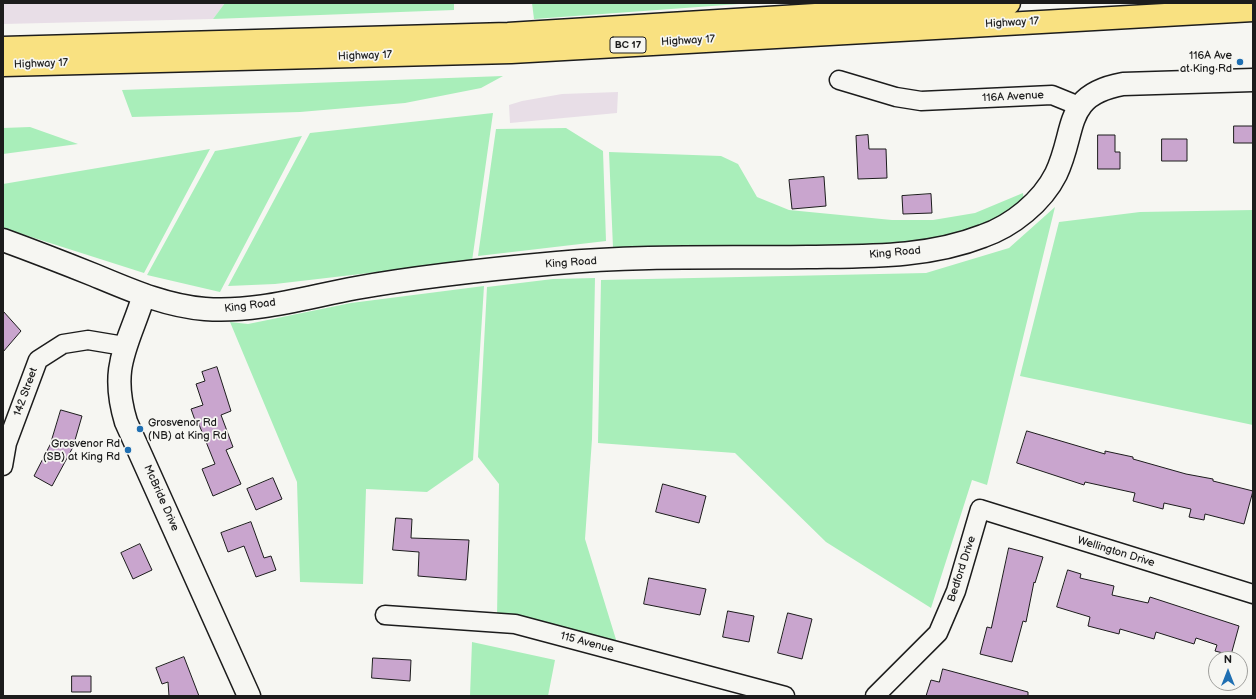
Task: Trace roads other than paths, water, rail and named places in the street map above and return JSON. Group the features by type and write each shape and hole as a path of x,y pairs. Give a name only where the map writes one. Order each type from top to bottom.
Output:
{"highway":[{"name":"Highway 17","path":"3,48 508,34 1009,3"},
{"name":"Highway 17","path":"3,66 511,52 1253,10"}],"street":[{"name":"116A Avenue","path":"839,80 896,97 921,101 1052,95 1079,106"},
{"path":"1079,106 1091,95 1105,87 1123,84 1253,80"},
{"name":"King Road","path":"3,240 144,295 184,306 227,309 250,307 360,287 559,262 644,259 894,255 950,246 987,235 1003,227 1022,214 1043,193 1056,173 1079,106"},
{"name":"McBride Drive","path":"144,295 124,346 120,368 118,390 126,422 249,696"},
{"name":"142 Street","path":"3,466 8,443 38,360 64,344 88,340 124,346"},
{"name":"Wellington Drive","path":"980,509 1253,594"},
{"name":"Bedford Drive","path":"875,696 938,633 956,591 980,509"},
{"name":"115 Avenue","path":"385,615 515,624 784,696"}],"place":[{"name":"116A Ave at King Rd","path":"1240,62"},
{"name":"Grosvenor Rd (NB) at King Rd","path":"140,429"},
{"name":"Grosvenor Rd (SB) at King Rd","path":"128,450"}]}
